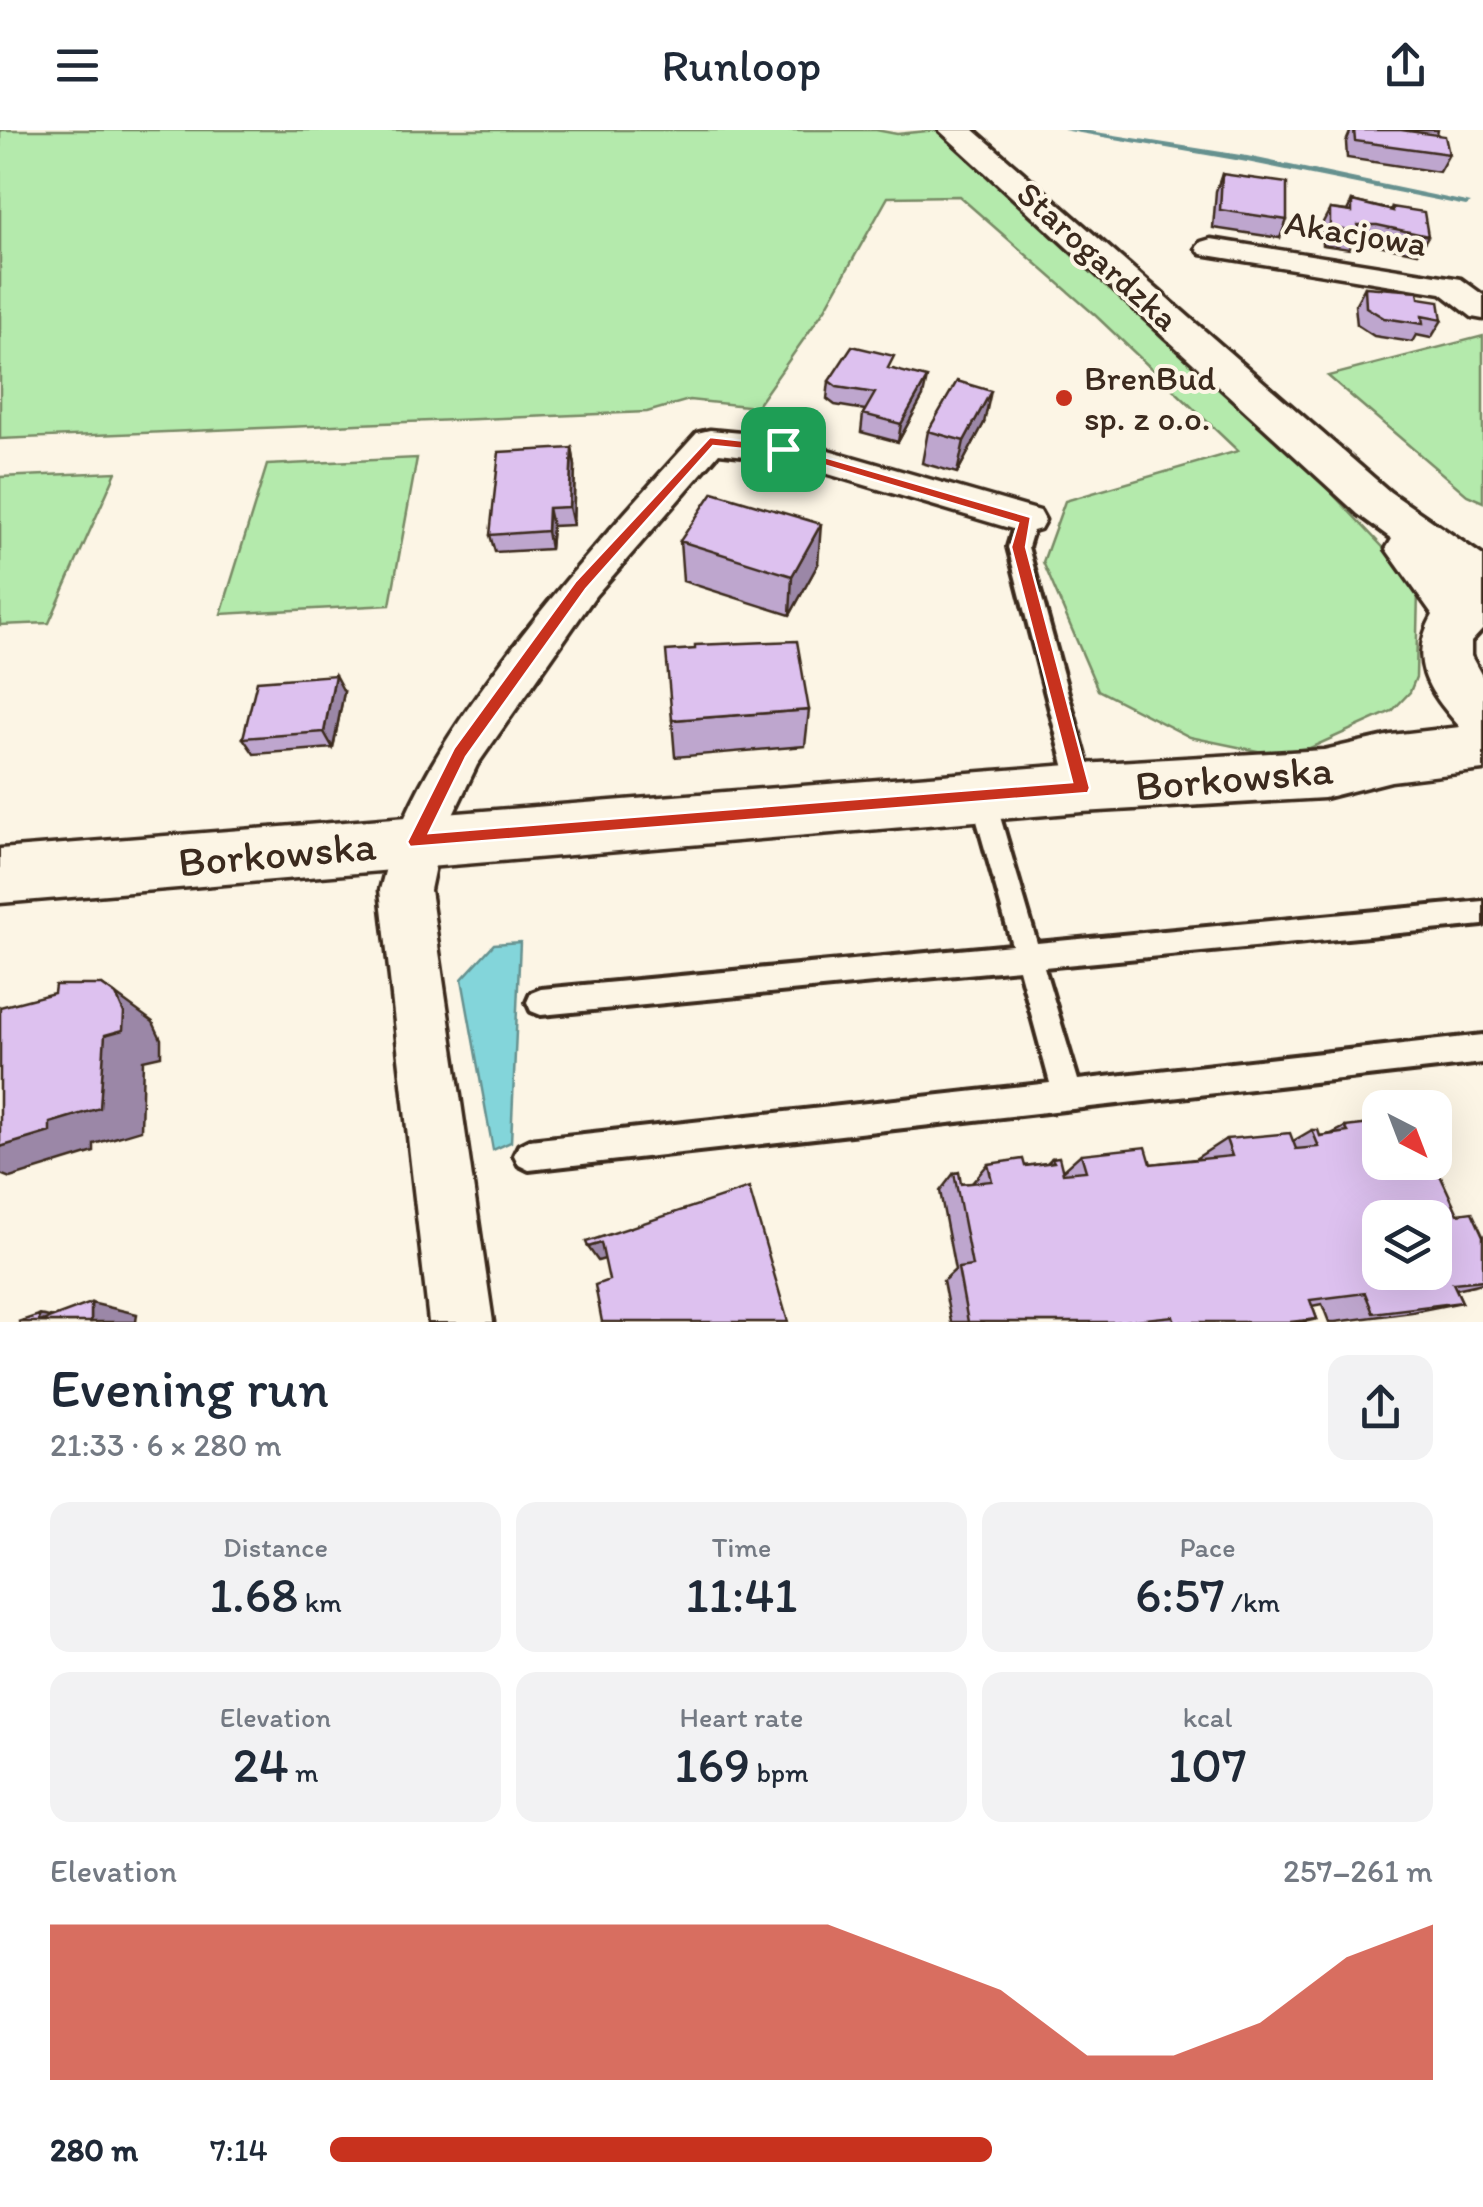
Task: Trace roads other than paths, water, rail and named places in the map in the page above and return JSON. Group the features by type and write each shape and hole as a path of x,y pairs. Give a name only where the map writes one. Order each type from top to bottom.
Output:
{"street":[{"name":"Starogardzka","path":"955,130 1374,503 1476,601"},
{"name":"Akacjowa","path":"1211,248 1450,286 1481,306"},
{"path":"461,1322 405,890 416,842 460,753 580,586 710,442 783,449 1026,520"},
{"path":"1473,704 1448,670 1444,649 1448,630 1476,601"},
{"name":"Borkowska","path":"1391,758 1473,704"},
{"name":"Borkowska","path":"0,876 1082,788 1324,774 1391,758 1483,747"}],"lane":[{"path":"1026,520 1018,547 1082,788"},
{"path":"982,796 1068,1096"},
{"path":"541,1002 1483,913"},
{"path":"530,1155 1483,1049"}],"water":[{"path":"520,942 511,1142 493,1150 462,979 494,944"}],"waterway":[{"path":"1067,130 1247,159 1466,203"}],"place":[{"name":"BrenBud sp. z o.o.","path":"1064,398"}]}
